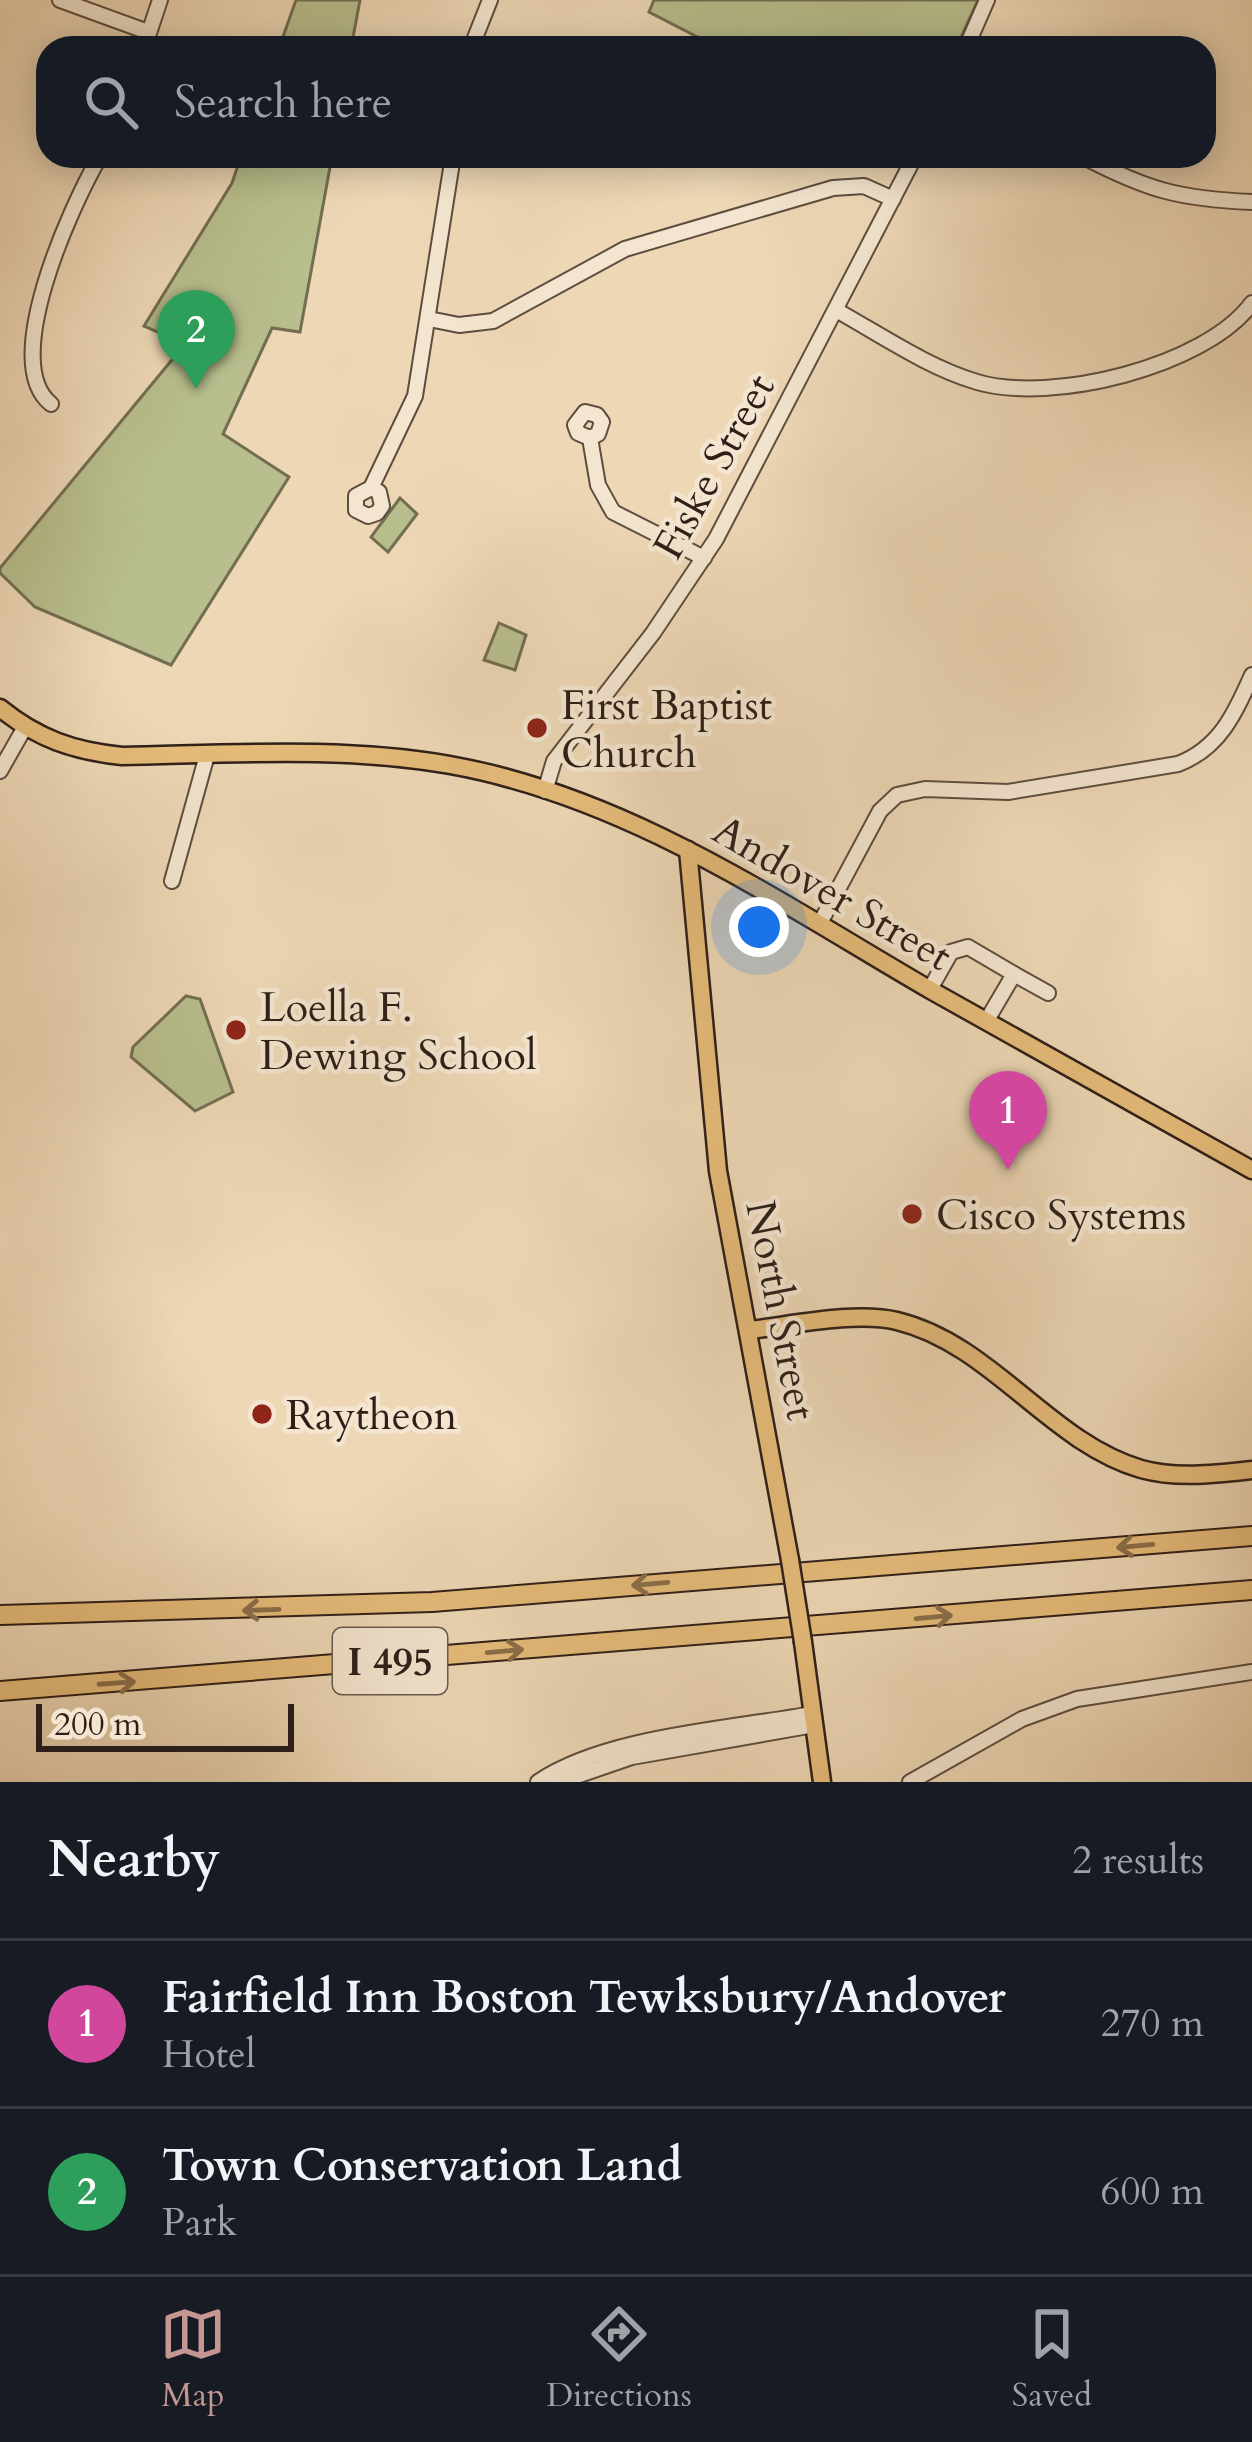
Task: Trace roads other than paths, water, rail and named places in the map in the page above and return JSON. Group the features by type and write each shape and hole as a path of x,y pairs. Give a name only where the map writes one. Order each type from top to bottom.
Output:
{"highway":[{"name":"I 495","path":"0,1615 433,1602 1252,1536"},
{"name":"I 495","path":"0,1691 1252,1594"}],"main road":[{"name":"Andover Street","path":"0,708 25,728 81,752 376,757 452,765 545,791 688,850 1252,1171"},
{"name":"North Street","path":"688,850 718,1171 790,1560 822,1782"},
{"path":"750,1330 855,1319 901,1322 959,1349 1070,1431 1120,1461 1164,1474 1252,1470"}],"street":[{"path":"60,0 137,36"},
{"path":"147,36 160,0"},
{"path":"476,36 490,0"},
{"path":"972,36 987,0"},
{"path":"39,253 92,168"},
{"path":"371,488 412,406 451,168"},
{"name":"Fiske Street","path":"545,791 554,761 704,558 909,168"},
{"path":"1106,168 1168,195 1252,202"},
{"path":"429,319 459,326 493,321 625,250 832,188 864,185 892,199"},
{"path":"836,310 954,374 1019,389 1092,380 1190,354 1232,327 1252,303"},
{"path":"23,388 51,404"},
{"path":"590,438 598,485 614,512 704,558"},
{"path":"820,923 880,811 897,795 925,789 1008,792 1178,764 1202,753 1223,732 1252,675"},
{"path":"0,771 25,728"},
{"path":"172,881 207,755"},
{"path":"930,989 951,952 968,947 1048,993"},
{"path":"988,1020 1014,974"},
{"path":"910,1782 1022,1719 1076,1699 1252,1672"},
{"path":"538,1782 578,1761 630,1746 813,1719"},
{"path":"560,1782 632,1756 813,1719"}],"place":[{"name":"Town Conservation Land","path":"196,389"},
{"name":"First Baptist Church","path":"537,728"},
{"name":"Loella F. Dewing School","path":"236,1030"},
{"name":"Fairfield Inn Boston Tewksbury/Andover","path":"1008,1170"},
{"name":"Cisco Systems","path":"912,1214"},
{"name":"Raytheon","path":"262,1414"}]}
